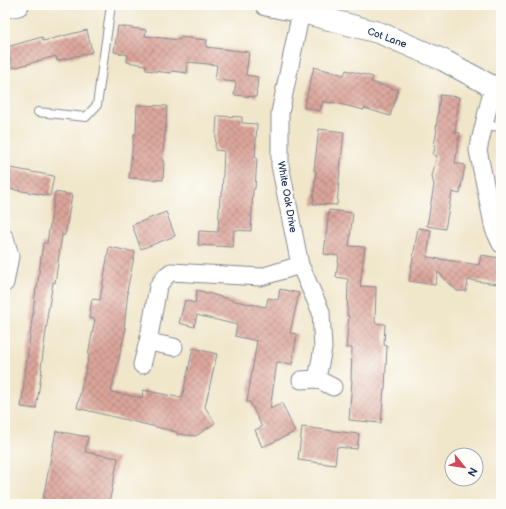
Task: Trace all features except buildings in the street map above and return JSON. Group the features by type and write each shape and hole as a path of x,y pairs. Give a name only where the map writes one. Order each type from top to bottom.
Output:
{"street":[{"path":"5,7 18,5"},
{"name":"Cot Lane","path":"266,5 301,12 380,34 442,60 497,89"},
{"name":"White Oak Drive","path":"301,12 280,113 280,165 300,265 321,312 323,348 309,380 333,387"},
{"path":"497,89 484,125 478,150 494,229 501,244"},
{"path":"5,238 10,256 5,283"},
{"path":"142,365 148,342 158,287 166,275 171,272 261,277 300,265"},
{"path":"148,342 174,347"}],"lane":[{"path":"38,112 86,117 97,105 111,5"},
{"path":"484,125 501,127"}]}
